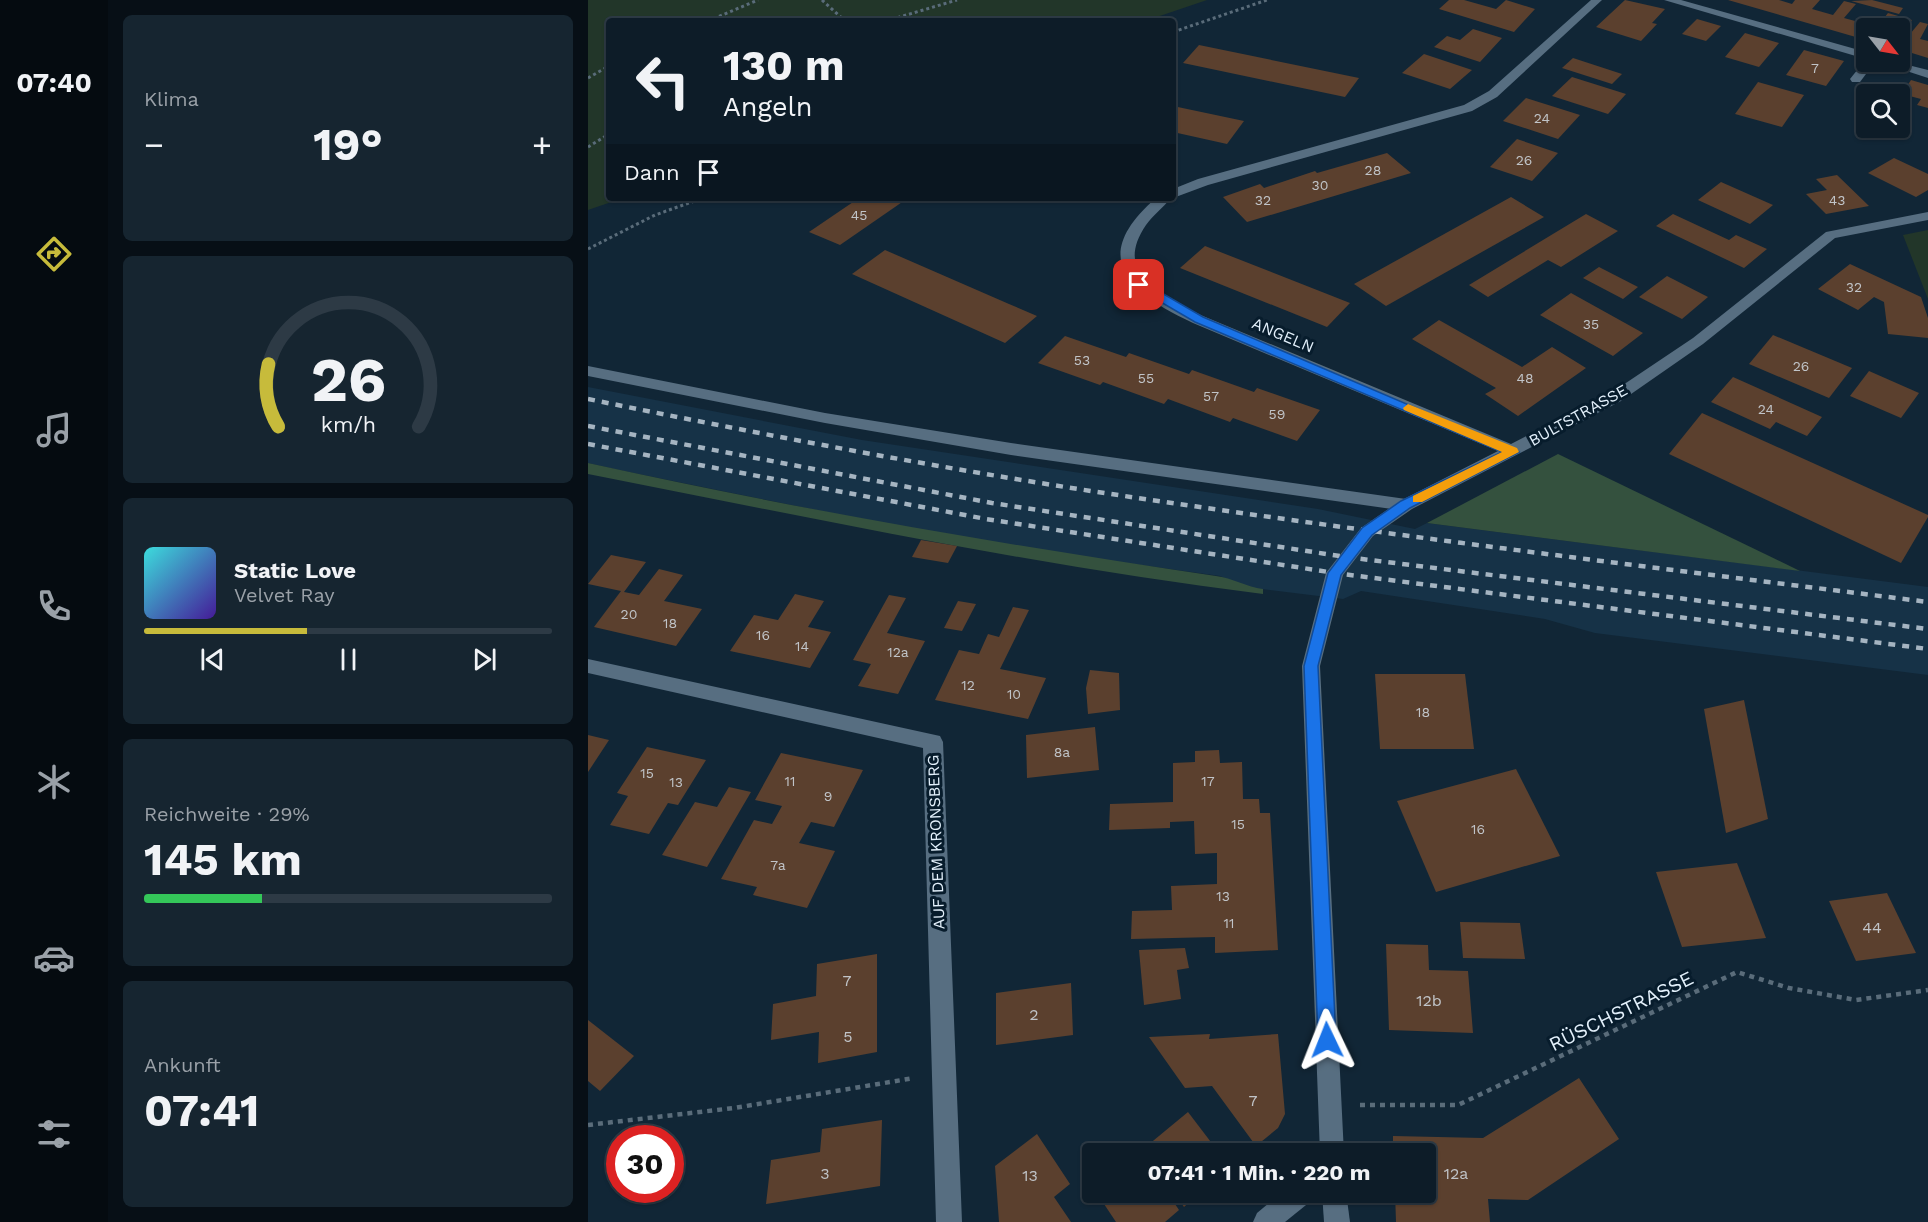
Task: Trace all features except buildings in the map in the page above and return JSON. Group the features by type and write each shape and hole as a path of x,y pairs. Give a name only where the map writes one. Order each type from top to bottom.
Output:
{"street":[{"path":"1176,193 1203,182 1468,108 1492,94 1597,0"},
{"path":"1670,0 1856,53"},
{"path":"1910,69 1928,74"},
{"path":"1856,79 1861,72"},
{"name":"ANGELN","path":"1160,201 1145,213 1130,236 1129,266 1139,285 1199,319 1513,452"},
{"name":"BULTSTRASSE","path":"1331,1143 1311,666 1335,573 1367,532 1406,505 1513,452 1616,397 1698,341 1831,235 1928,216"},
{"path":"588,371 825,417 1011,449 1406,505"},
{"name":"AUF DEM KRONSBERG","path":"588,666 933,742 949,1222"},
{"path":"1266,1222 1289,1203"},
{"path":"1336,1203 1337,1222"}],"path":[{"path":"715,18 758,0"},
{"path":"822,0 842,18"},
{"path":"896,18 957,0"},
{"path":"1176,31 1267,0"},
{"path":"588,78 606,68"},
{"path":"588,147 606,136"},
{"path":"588,249 655,215 695,201"},
{"name":"RÜSCHSTRASSE","path":"1329,1105 1458,1105 1737,972 1789,988 1856,1000 1928,990"},
{"path":"588,1125 734,1108 944,1072"}],"shaded area":[{"path":"588,387 862,440 1318,509 1415,529 1427,523 1928,587 1928,675 1595,633 1545,619 1361,591 1343,599 1245,587 1220,576 1069,555 880,523 619,470 588,463"}],"green space":[{"path":"588,0 1207,0 1154,18 606,18 606,201 614,201 588,210"},
{"path":"1928,230 1928,299 1903,235"},
{"path":"1558,454 1800,571 1427,523"},
{"path":"588,463 744,496 901,525 1222,577 1263,589 1263,594 1093,570 840,524 588,474"}],"railway":[{"path":"588,399 839,448 1091,491 1614,563 1928,602"},
{"path":"588,426 992,503 1346,557 1928,629"},
{"path":"588,444 986,519 1335,573 1928,649"}],"slow traffic":[{"path":"1408,408 1513,452 1417,499"}],"route":[{"path":"1139,285 1199,319 1513,452 1406,505 1367,532 1335,573 1311,666 1327,1040"}]}
